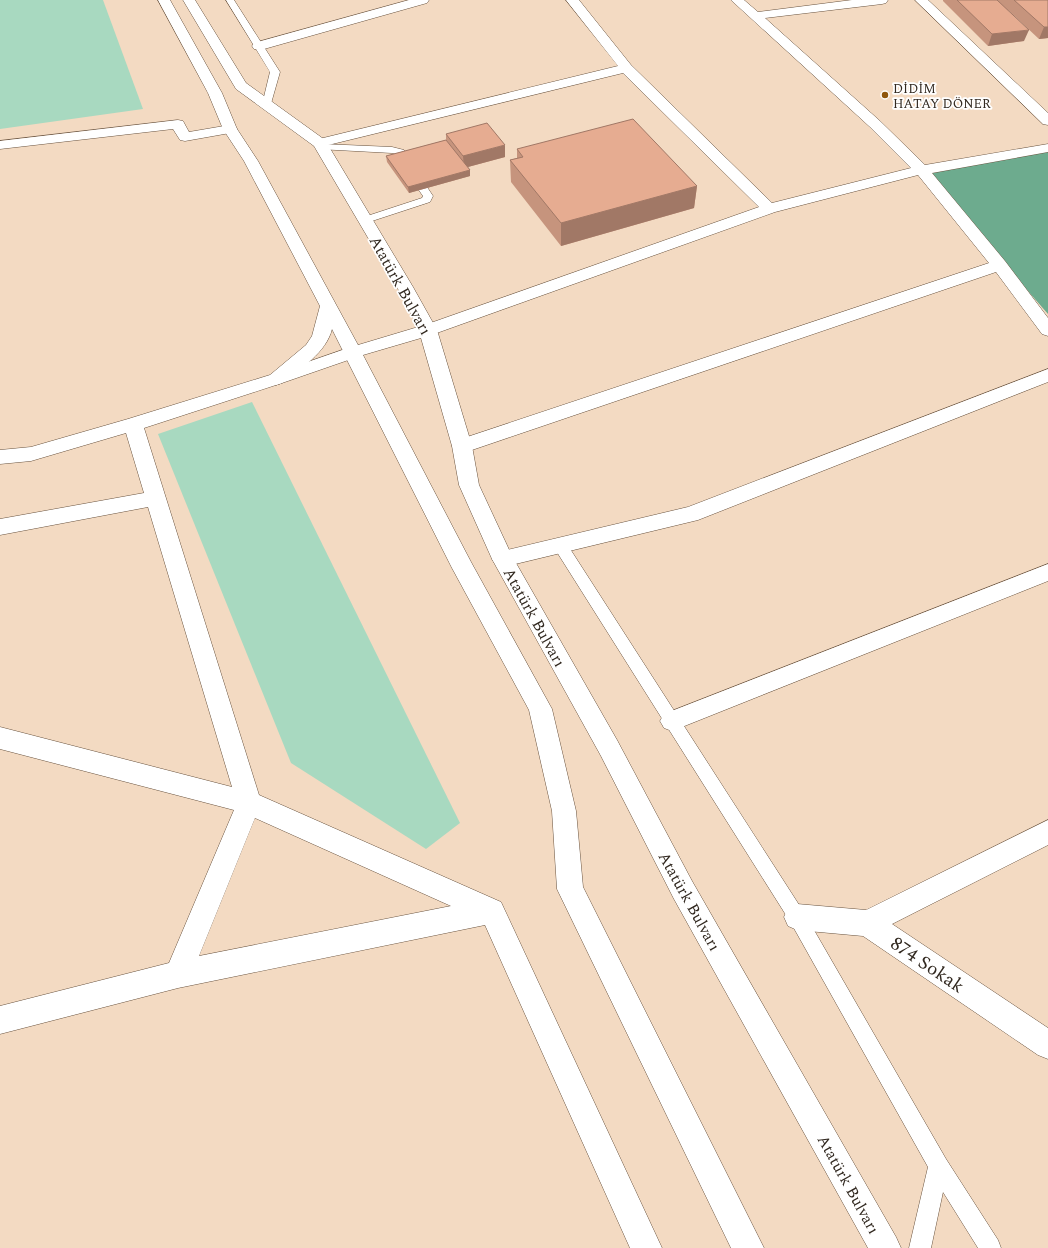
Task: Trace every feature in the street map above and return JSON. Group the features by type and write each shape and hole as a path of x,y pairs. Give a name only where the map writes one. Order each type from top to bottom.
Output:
{"street":[{"path":"164,0 215,93 230,129 251,162 329,306 351,353 463,568 540,709 564,812 570,888 748,1248"},
{"name":"Atatürk Bulvarı","path":"189,0 241,86 321,145 428,330 462,446 469,485 503,559 609,748 683,890 885,1248"},
{"path":"259,46 423,0"},
{"path":"572,0 626,68 769,209"},
{"path":"737,0 874,124 922,170 999,265 1048,330"},
{"path":"754,16 882,0"},
{"path":"921,0 1048,121"},
{"path":"321,145 626,68"},
{"path":"0,145 178,124 185,137 230,129"},
{"path":"0,457 31,454 276,380 351,353 428,330 769,209 922,170 1048,148"},
{"path":"462,446 999,265"},
{"path":"276,380 312,349 321,337 329,306"},
{"path":"503,559 691,514 1048,375"},
{"path":"133,424 249,803 178,974"},
{"path":"0,527 156,498"},
{"path":"672,721 1048,572"},
{"path":"0,738 249,803 492,911 646,1248"},
{"path":"867,923 1048,832"},
{"path":"0,1020 178,974 492,911"},
{"name":"874 Sokak","path":"797,917 867,923 1048,1045"}],"lane":[{"path":"230,0 275,72 267,105"},
{"path":"321,145 392,150 400,152 404,158"},
{"path":"365,220 426,200 428,196 424,189"},
{"path":"560,545 797,917 939,1166 990,1248"},
{"path":"920,1248 939,1166"}],"green space":[{"path":"0,0 103,0 143,109 0,129"},
{"path":"1048,148 1048,314 922,170"},
{"path":"252,402 460,823 426,849 291,763 158,434"}],"building":[{"path":"957,0 997,0 1029,30 992,34"},
{"path":"1014,0 1048,0 1048,27 1044,27"},
{"path":"633,119 697,186 561,223 510,160 523,157 517,149"},
{"path":"487,123 505,145 463,156 446,134"},
{"path":"446,140 470,170 408,187 386,156"}],"place":[{"name":"DİDİM HATAY DÖNER","path":"885,95"}]}
